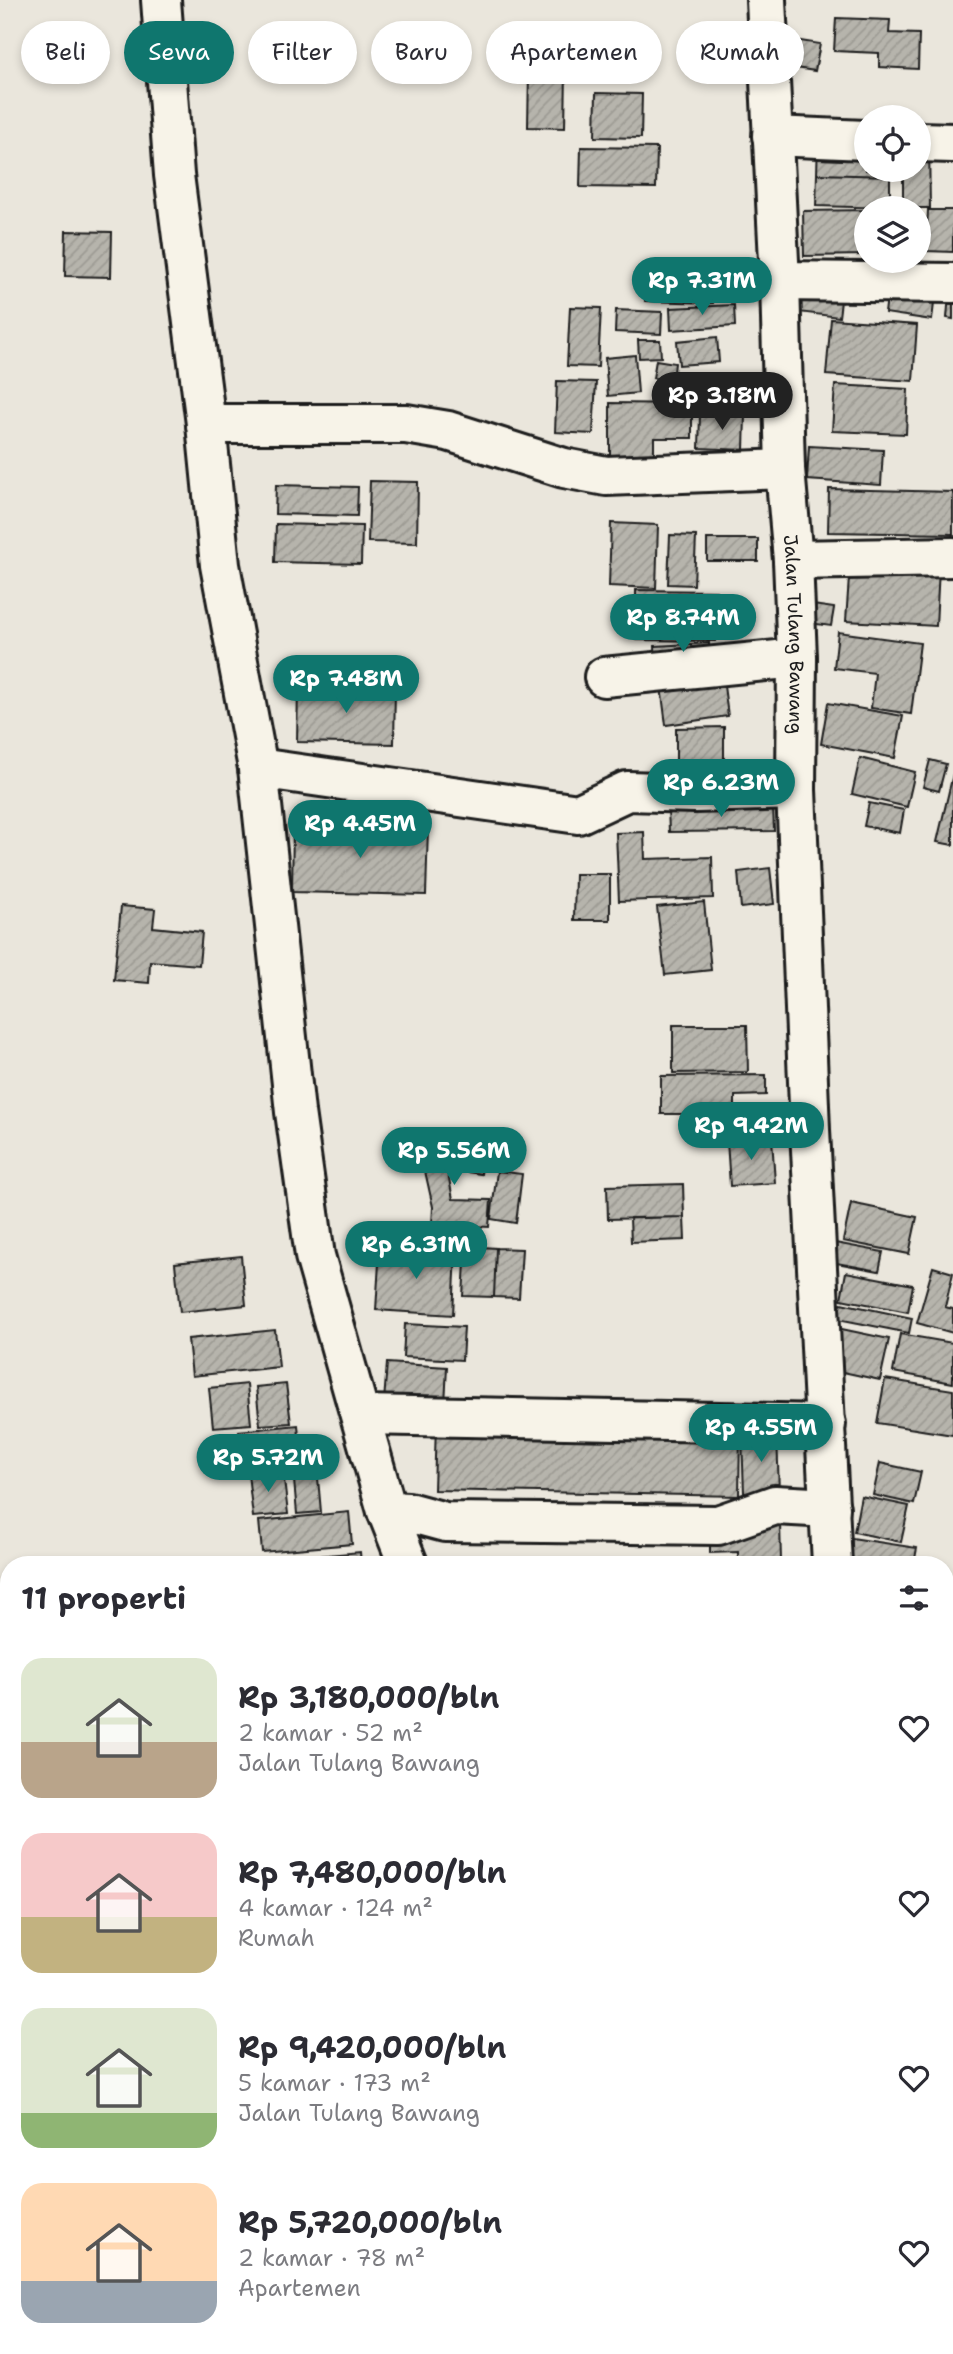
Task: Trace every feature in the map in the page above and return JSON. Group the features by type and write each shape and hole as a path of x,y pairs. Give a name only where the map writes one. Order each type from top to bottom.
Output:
{"street":[{"path":"161,0 174,175 206,424 220,565 258,768 295,1112 316,1256 387,1511 405,1556"},
{"name":"Jalan Tulang Bawang","path":"766,0 780,281 785,469 793,560 797,658 796,790 810,1130 832,1556"},
{"path":"772,136 854,139"},
{"path":"931,142 953,143"},
{"path":"780,281 953,283"},
{"path":"206,424 406,424 448,431 564,468 606,476 785,469"},
{"path":"793,560 953,557"},
{"path":"604,677 797,658"},
{"path":"258,768 578,814 627,791 695,793 796,790"},
{"path":"361,1415 826,1424"},
{"path":"387,1511 408,1512 445,1522 718,1525 775,1506 830,1508"}],"building":[{"path":"836,18 890,20 889,33 919,34 918,69 879,67 879,53 834,51"},
{"path":"804,42 820,44 815,71 804,69"},
{"path":"529,84 566,84 565,128 528,127"},
{"path":"596,93 642,94 641,138 595,137"},
{"path":"818,141 854,142 854,175 817,174"},
{"path":"581,147 657,148 656,188 580,187"},
{"path":"817,174 854,175 854,182 890,182 890,196 854,196 854,207 816,206"},
{"path":"903,182 930,182 930,196 903,196"},
{"path":"854,210 854,255 804,256 803,211"},
{"path":"931,210 953,210 953,252 931,251"},
{"path":"66,231 112,232 111,277 65,276"},
{"path":"646,265 714,266 713,303 645,301"},
{"path":"793,286 842,293 839,317 790,311"},
{"path":"888,289 935,295 932,320 885,313"},
{"path":"949,294 953,294 953,319 947,318"},
{"path":"734,305 735,326 671,330 670,308"},
{"path":"570,307 601,308 598,367 567,366"},
{"path":"616,310 662,312 661,334 615,332"},
{"path":"831,319 917,325 913,381 826,375"},
{"path":"717,337 719,362 679,365 677,341"},
{"path":"638,340 660,340 661,357 639,358"},
{"path":"635,355 638,393 608,396 605,358"},
{"path":"656,360 675,363 673,380 653,378"},
{"path":"557,381 596,382 593,434 555,432"},
{"path":"835,385 908,389 906,434 832,431"},
{"path":"610,403 692,404 692,438 654,438 654,465 610,465"},
{"path":"700,414 745,415 744,450 699,448"},
{"path":"809,446 883,450 881,485 807,480"},
{"path":"370,481 418,482 417,543 368,542"},
{"path":"276,485 358,487 357,516 275,514"},
{"path":"829,489 953,492 953,534 828,532"},
{"path":"611,523 658,525 656,588 609,586"},
{"path":"276,524 362,526 361,564 275,562"},
{"path":"670,535 696,536 694,585 668,584"},
{"path":"707,539 758,539 758,561 707,561"},
{"path":"850,563 939,568 936,626 846,621"},
{"path":"636,590 716,591 715,641 636,640"},
{"path":"813,605 834,608 831,626 809,623"},
{"path":"838,632 920,643 911,714 871,708 875,673 834,668"},
{"path":"709,643 710,663 656,666 655,646"},
{"path":"722,671 728,716 666,725 660,679"},
{"path":"298,687 395,688 394,744 297,742"},
{"path":"828,703 903,716 895,758 821,744"},
{"path":"724,727 724,784 676,784 676,728"},
{"path":"860,758 915,772 907,807 852,794"},
{"path":"930,760 946,764 939,791 923,787"},
{"path":"953,774 953,845 937,842"},
{"path":"869,803 904,810 900,833 864,826"},
{"path":"773,806 774,831 669,832 668,807"},
{"path":"293,825 428,827 426,895 292,892"},
{"path":"644,832 645,859 712,857 713,898 619,901 616,833"},
{"path":"770,868 774,904 741,908 738,872"},
{"path":"575,874 610,874 610,920 574,920"},
{"path":"704,902 711,970 665,975 657,907"},
{"path":"121,906 155,909 153,927 202,932 199,965 150,961 149,983 114,980"},
{"path":"673,1025 747,1025 748,1072 673,1073"},
{"path":"766,1075 766,1095 735,1096 735,1114 661,1114 661,1076"},
{"path":"772,1138 775,1183 730,1186 727,1141"},
{"path":"429,1143 484,1152 481,1174 447,1169 453,1199 491,1200 489,1227 432,1224 433,1207 423,1162"},
{"path":"497,1171 522,1174 516,1223 491,1219"},
{"path":"683,1184 684,1217 608,1219 607,1186"},
{"path":"851,1203 917,1217 909,1254 843,1241"},
{"path":"684,1217 685,1240 631,1242 630,1218"},
{"path":"830,1242 883,1252 879,1271 826,1261"},
{"path":"466,1246 496,1248 494,1297 463,1296"},
{"path":"380,1247 456,1252 453,1315 376,1310"},
{"path":"496,1248 522,1249 519,1298 494,1297"},
{"path":"241,1256 246,1305 180,1312 175,1263"},
{"path":"933,1267 953,1273 945,1307 953,1309 953,1333 917,1323"},
{"path":"846,1272 913,1285 908,1312 841,1299"},
{"path":"841,1303 912,1318 909,1333 838,1319"},
{"path":"405,1324 464,1327 462,1360 403,1357"},
{"path":"837,1328 889,1339 880,1380 829,1369"},
{"path":"275,1330 279,1367 192,1376 188,1339"},
{"path":"900,1334 953,1343 953,1383 893,1372"},
{"path":"387,1363 447,1367 445,1404 384,1401"},
{"path":"885,1379 953,1390 953,1435 877,1423"},
{"path":"247,1384 251,1424 213,1427 209,1388"},
{"path":"286,1384 291,1423 260,1425 256,1387"},
{"path":"436,1424 740,1430 739,1496 434,1490"},
{"path":"298,1425 301,1460 242,1465 239,1431"},
{"path":"777,1434 779,1492 744,1493 742,1436"},
{"path":"880,1463 921,1472 914,1504 873,1495"},
{"path":"317,1467 321,1512 297,1514 293,1469"},
{"path":"283,1471 288,1514 253,1517 248,1474"},
{"path":"861,1496 909,1506 901,1542 854,1532"},
{"path":"349,1512 352,1544 262,1552 259,1521"},
{"path":"780,1522 781,1556 738,1556 738,1552 710,1553 710,1538"},
{"path":"839,1536 917,1548 916,1556 836,1556"},
{"path":"360,1552 360,1556 318,1556"}]}
